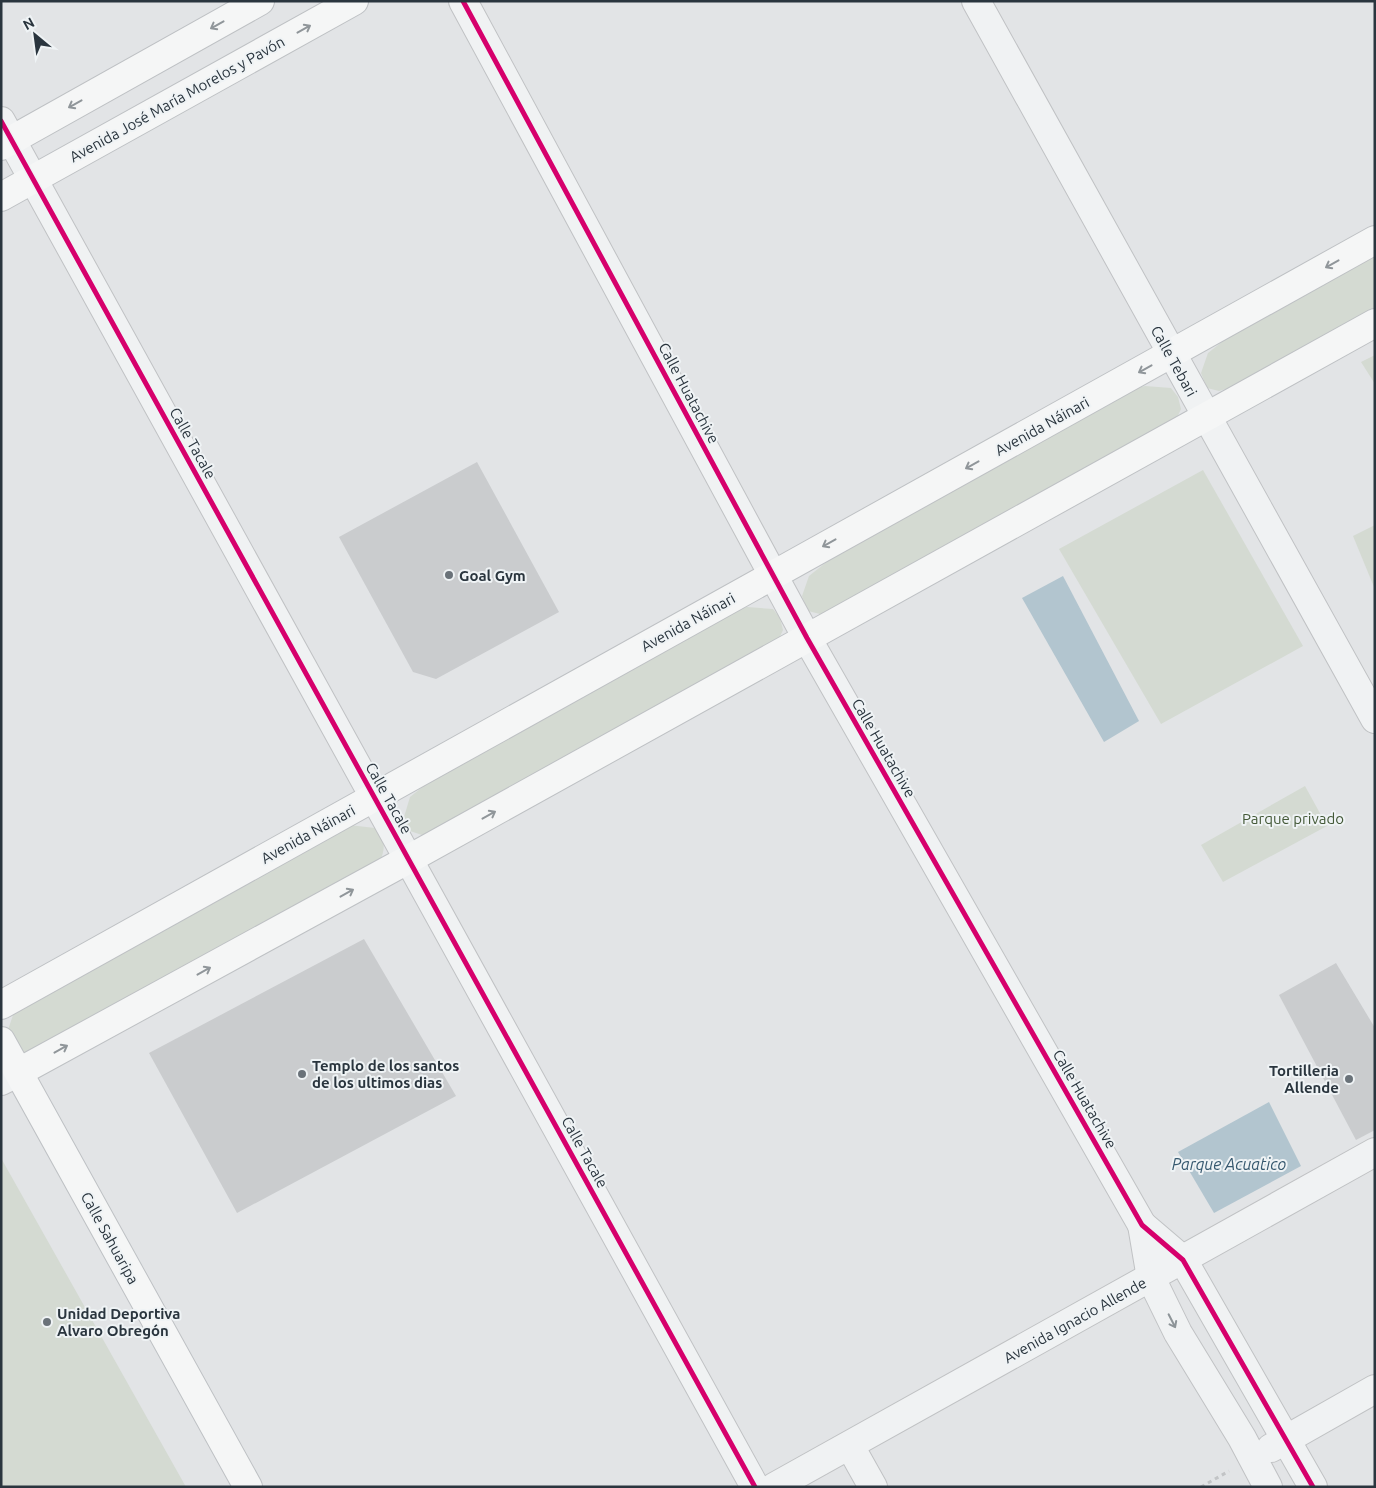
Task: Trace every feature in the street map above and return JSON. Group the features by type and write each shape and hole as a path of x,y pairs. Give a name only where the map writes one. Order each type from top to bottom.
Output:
{"main road":[{"path":"5,135 260,1"},
{"name":"Avenida José María Morelos y Pavón","path":"1,197 354,1"},
{"name":"Avenida Náinari","path":"1,1005 772,574 1171,355 1375,240"},
{"path":"10,1077 409,859 1375,323"},
{"name":"Calle Sahuaripa","path":"1,1042 10,1077 248,1487"}],"street":[{"name":"Calle Huatachive","path":"463,1 772,574 1142,1225 1183,1260 1286,1438 1312,1487"},
{"name":"Calle Tebari","path":"976,1 1171,355 1375,719"},
{"name":"Calle Tacale","path":"5,135 33,180 755,1487"},
{"name":"Avenida Ignacio Allende","path":"774,1487 1375,1152"},
{"name":"Calle Huatachive","path":"1142,1225 1150,1278 1178,1333 1268,1487"},
{"path":"1253,1459 1286,1438 1375,1390"},
{"path":"850,1446 872,1487"}],"green space":[{"path":"1375,254 1375,310 1239,385 1219,391 1207,388 1201,373 1208,353 1233,333"},
{"path":"1375,355 1375,384 1361,362"},
{"path":"1145,386 1171,388 1178,397 1181,409 1175,422 840,608 820,614 808,611 802,596 809,576 834,556 1134,389"},
{"path":"1203,470 1303,646 1161,724 1059,549"},
{"path":"1375,525 1375,587 1374,587 1353,536"},
{"path":"747,607 773,609 780,618 783,630 777,643 442,829 422,835 410,831 404,817 410,797 436,776 736,610"},
{"name":"Parque privado","path":"1305,786 1327,826 1223,882 1201,845"},
{"path":"349,825 375,828 384,844 380,861 44,1047 24,1053 13,1050 6,1036 13,1015 29,1003"},
{"name":"Unidad Deportiva Alvaro Obregón","path":"1,1158 186,1487 1,1487"}],"water":[{"path":"1063,576 1139,721 1104,742 1022,598"},
{"name":"Parque Acuatico","path":"1269,1102 1301,1166 1214,1213 1178,1152"}],"building":[{"name":"Goal Gym","path":"477,462 559,612 436,679 413,672 339,537"},
{"name":"Templo de los santos de los ultimos dias","path":"364,939 456,1096 237,1213 149,1053"},
{"name":"Tortilleria Allende","path":"1336,963 1375,1028 1375,1130 1356,1140 1279,995"}],"cycle path":[{"path":"463,1 807,638 1142,1225 1183,1260 1313,1487"},
{"path":"1,121 755,1487"}],"place":[{"name":"Goal Gym","path":"449,575"},
{"name":"Templo de los santos de los ultimos dias","path":"302,1074"},
{"name":"Tortilleria Allende","path":"1349,1079"},
{"name":"Unidad Deportiva Alvaro Obregón","path":"47,1322"}]}
